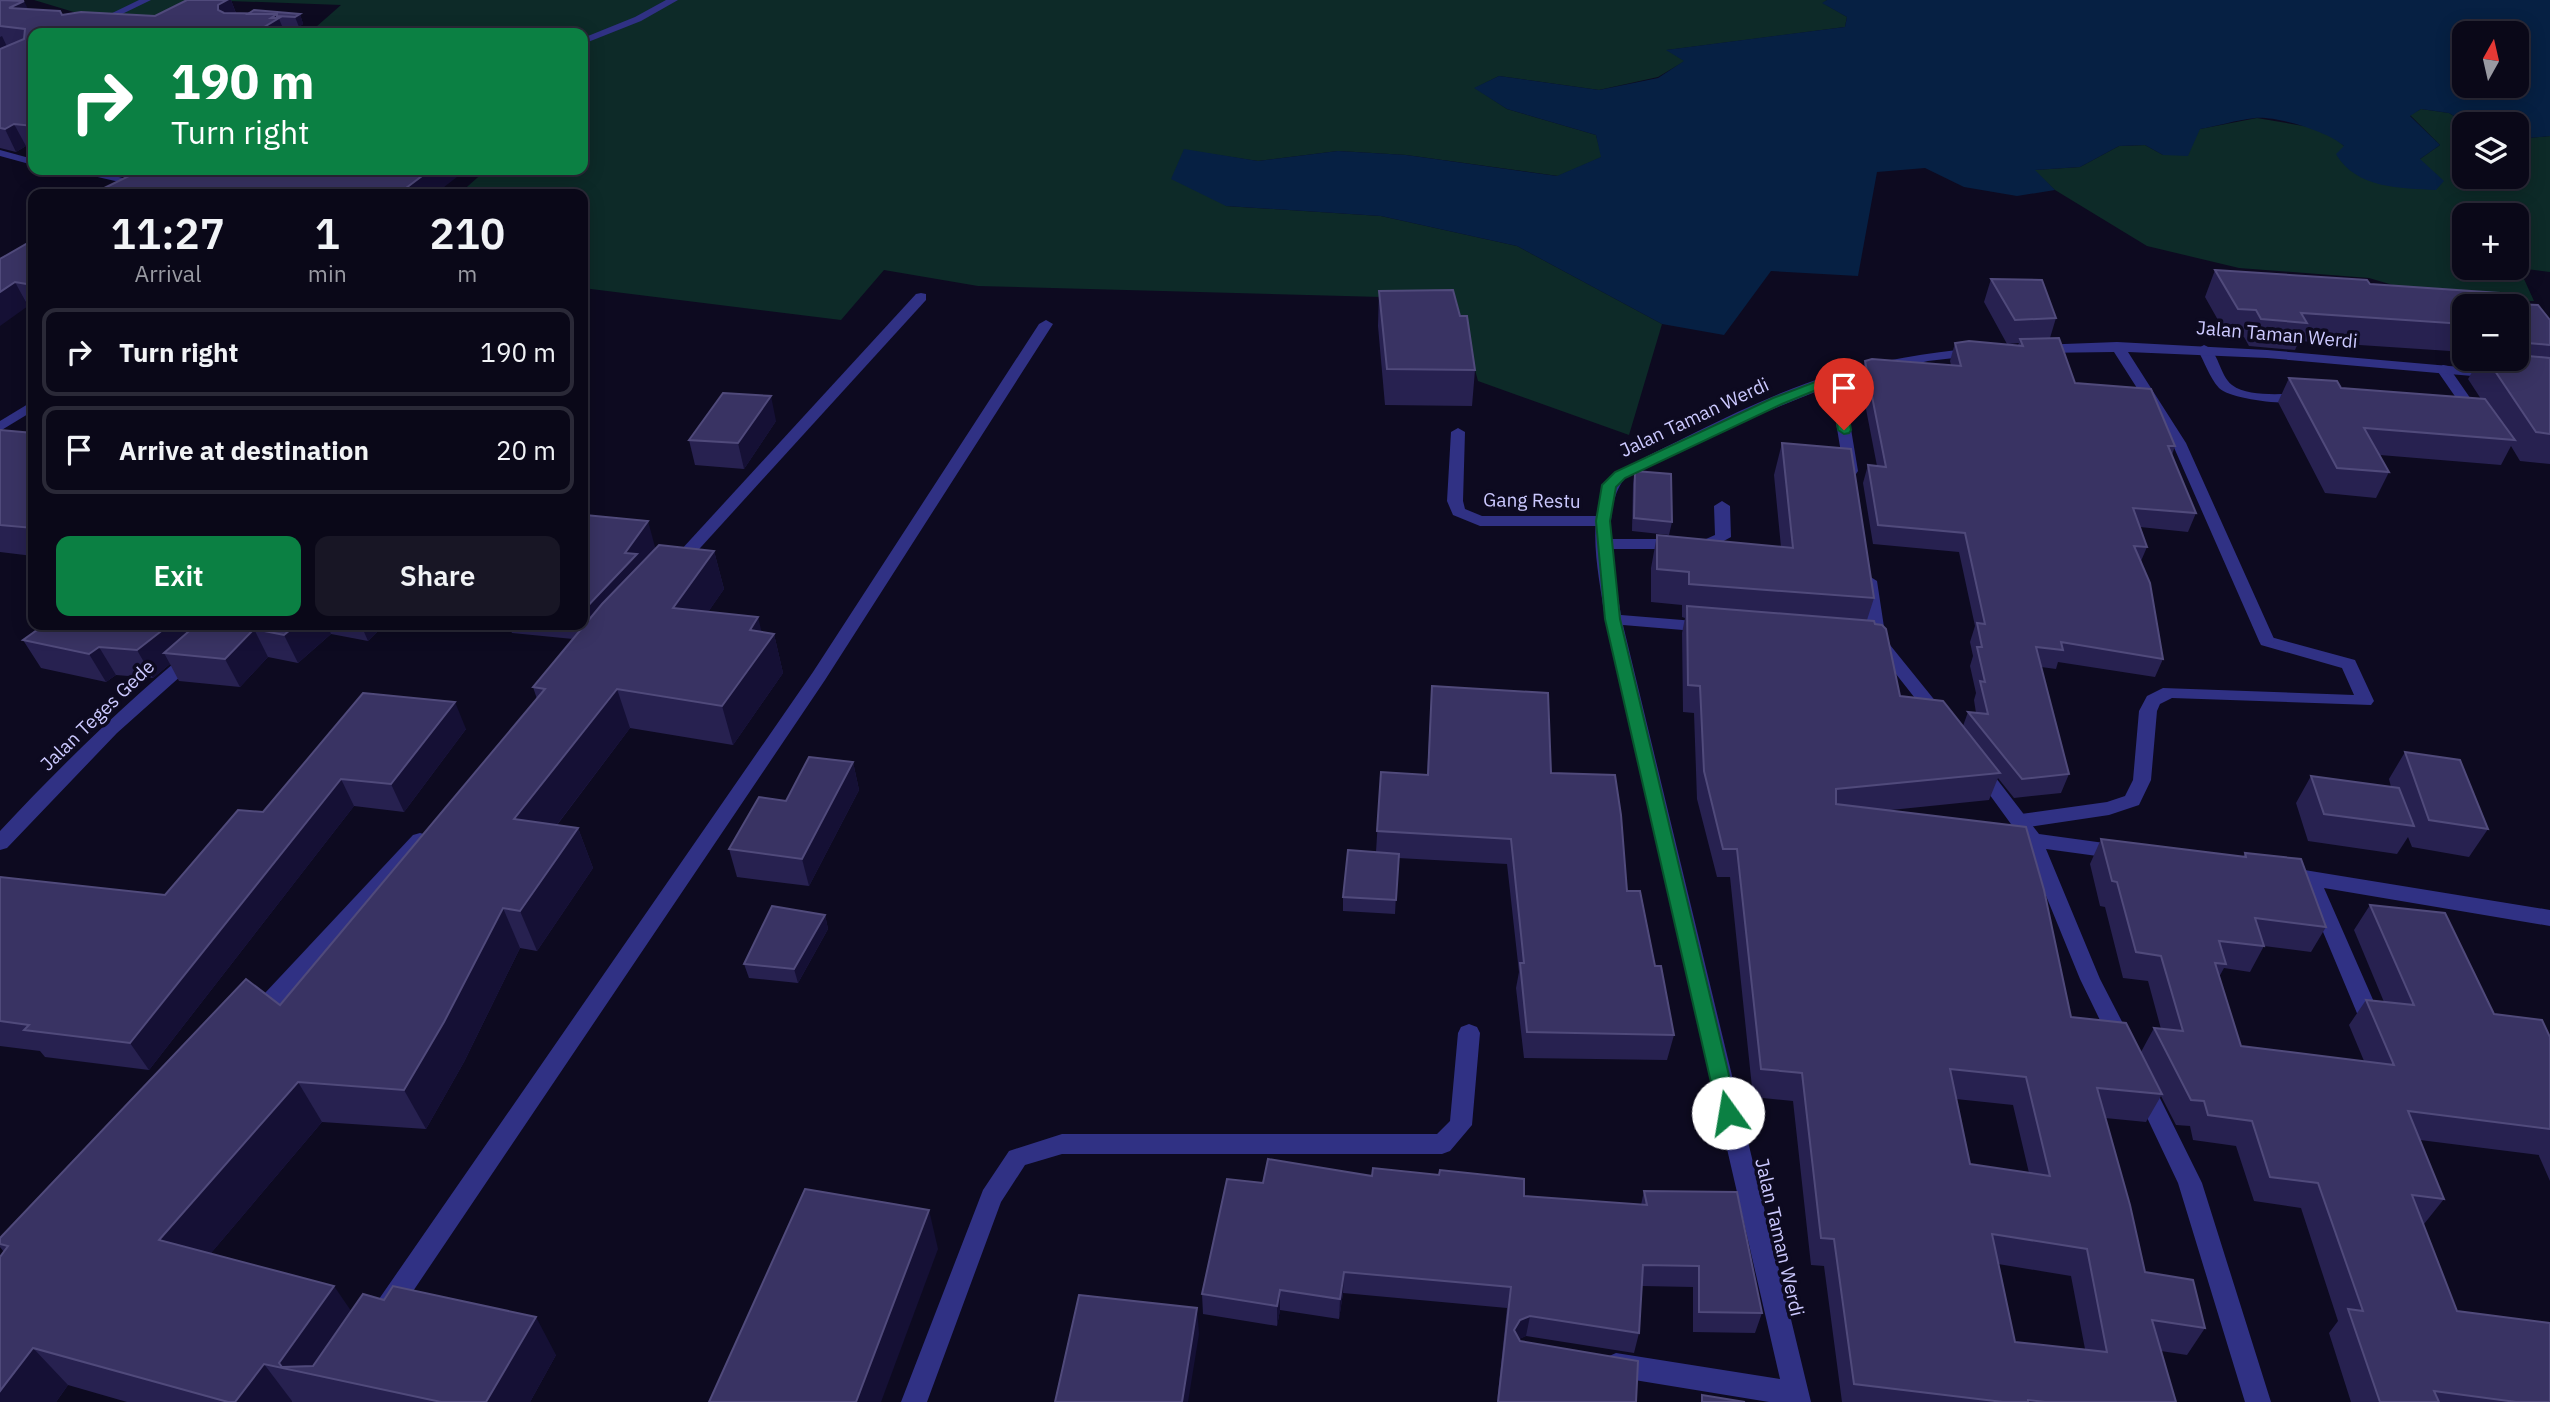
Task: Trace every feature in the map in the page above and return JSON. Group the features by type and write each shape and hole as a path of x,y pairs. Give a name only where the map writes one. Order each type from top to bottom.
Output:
{"street":[{"path":"87,28 146,0"},
{"path":"588,39 638,19 673,0"},
{"path":"4,157 28,161"},
{"path":"97,175 163,189"},
{"path":"661,581 921,297"},
{"path":"378,1322 819,676 1045,324"},
{"path":"2021,821 2109,808 2132,800 2142,780 2148,711 2153,700 2169,692 2365,701 2349,664 2267,641 2179,443 2117,346"},
{"name":"Jalan Taman Werdi","path":"2020,350 2117,346 2204,349 2510,375"},
{"path":"2204,349 2224,385 2230,390 2322,400"},
{"name":"Jalan Taman Werdi","path":"1797,1398 1613,619 1603,521 1609,485 1620,475 1777,401 1836,378 1893,362 1992,351"},
{"path":"2442,369 2468,405 2467,409 2444,409"},
{"path":"1836,378 1855,496"},
{"path":"0,427 28,408"},
{"name":"Gang Restu","path":"1458,432 1455,501 1458,512 1480,521 1603,521"},
{"path":"1605,544 1709,544 1723,537 1722,506"},
{"path":"1866,562 1872,641 1954,737"},
{"path":"1613,619 1719,628"},
{"name":"Jalan Teges Gede","path":"0,843 103,734 182,663 224,630"},
{"path":"1971,758 2033,840 2091,979 2190,1183 2258,1402"},
{"path":"245,1028 434,825"},
{"path":"2033,840 2138,854"},
{"path":"2271,872 2550,918"},
{"path":"2310,877 2370,1018"},
{"path":"914,1402 991,1197 1017,1158 1062,1144 1442,1144 1461,1125 1469,1033"},
{"path":"1594,1362 1797,1398"}],"green space":[{"path":"34,0 202,0 127,28"},
{"path":"202,0 1827,0 1823,3 1847,17 1845,27 1667,50 1685,61 1658,77 1599,90 1499,76 1475,88 1507,109 1596,135 1602,157 1558,176 1406,155 1338,151 1258,161 1184,150 1226,206 1381,216 1517,246 1662,324 1629,435 1478,381 1456,299 978,286 884,270 841,320 588,289 588,189 465,189 480,175 588,175 588,28 316,27 341,5"},
{"path":"2421,109 2452,115 2452,189 2529,189 2529,138 2550,136 2550,272 2529,269 2529,203 2452,203 2452,280 2524,280 2534,301 2529,301 2529,294 2452,294 2452,300 2444,300 2369,278 2239,268 2147,246 2055,190 2034,170 2080,167 2119,146 2145,145 2163,155 2200,129 2257,118 2309,127 2333,136 2344,146 2420,159 2440,145 2410,115"}],"water":[{"path":"1827,0 2550,0 2550,136 2529,138 2529,112 2452,112 2452,115 2421,109 2410,116 2440,145 2420,159 2444,181 2436,190 2394,187 2367,180 2345,166 2336,154 2344,146 2336,140 2301,126 2264,118 2200,129 2188,156 2163,155 2145,145 2119,146 2080,167 2035,170 2055,190 2017,196 1964,187 1925,168 1877,172 1858,276 1771,271 1724,335 1662,324 1517,246 1381,216 1226,206 1171,179 1184,149 1258,161 1338,151 1406,155 1557,176 1601,157 1596,135 1507,109 1474,88 1499,76 1599,90 1658,78 1684,61 1666,50 1845,27 1847,17 1822,3"}],"building":[{"path":"0,0 24,1 9,8 60,11 62,15 81,12 155,16 187,0 227,0 218,5 218,10 224,13 277,14 271,18 279,18 263,28 28,28 28,125 14,124 5,129 0,128 0,49 24,39 25,29 0,26"},
{"path":"254,10 300,14 295,17 248,14"},
{"path":"131,175 423,175 405,189 102,189"},
{"path":"28,243 28,284 15,282 0,292 0,259"},
{"path":"2215,270 2367,280 2370,284 2514,294 2452,294 2452,323 2301,313 2307,323 2261,319 2256,310 2238,309"},
{"path":"1991,279 2042,280 2056,318 2015,320"},
{"path":"1453,290 1460,316 1467,316 1475,370 1387,369 1379,291"},
{"path":"2529,305 2538,305 2550,320 2550,345 2529,343"},
{"path":"2059,338 2075,383 2151,389 2175,446 2168,446 2196,513 2133,508 2147,547 2134,546 2150,583 2163,659 2061,642 2063,650 2036,647 2069,774 2022,779 1968,712 1988,714 1980,681 1985,682 1977,647 1982,647 1977,623 1985,624 1965,533 1878,525 1868,465 1886,467 1865,361 1872,359 1961,366 1955,343 1969,341 2023,346 2020,339"},
{"path":"2529,356 2550,358 2550,434 2536,432 2495,371 2529,371"},
{"path":"2289,378 2337,381 2341,388 2485,399 2515,440 2364,428 2389,472 2337,468"},
{"path":"723,393 771,396 738,443 689,440"},
{"path":"0,430 28,433 28,528 0,525"},
{"path":"1782,443 1851,449 1874,598 1689,584 1689,572 1657,569 1657,535 1793,548"},
{"path":"1635,471 1671,474 1672,522 1634,518"},
{"path":"588,515 648,521 625,553 637,554 588,606"},
{"path":"659,545 714,551 673,608 758,617 750,630 774,634 722,706 617,689 514,819 578,828 520,911 503,908 444,1022 404,1090 298,1082 159,1240 334,1286 279,1363 282,1367 313,1366 363,1294 384,1300 393,1286 536,1317 486,1402 441,1402 264,1364 235,1402 228,1402 33,1348 0,1391 0,1257 8,1246 0,1244 0,1238 246,979 280,1005 545,689 533,687 580,630 588,630 588,621"},
{"path":"1687,606 1874,621 1886,629 1900,696 1943,701 2000,773 1836,789 1836,804 2026,827 2044,890 2071,1017 2126,1023 2162,1094 2097,1088 2130,1205 2145,1272 2193,1280 2205,1328 2152,1320 2176,1402 2003,1402 1854,1384 1834,1239 1821,1238 1802,1073 1761,1069 1737,849 1723,849 1704,771 1700,686 1688,685","holes":["1950,1069 2026,1077 2050,1176 1970,1164","1992,1234 2087,1249 2107,1352 2015,1342"]},
{"path":"37,630 163,630 137,650 99,647 89,654 23,640"},
{"path":"190,630 253,630 225,659 164,653"},
{"path":"259,630 290,630 284,635"},
{"path":"1432,686 1548,693 1551,773 1615,775 1627,891 1640,891 1655,966 1661,966 1674,1035 1527,1032 1520,963 1524,963 1511,839 1377,831 1381,772 1428,775"},
{"path":"363,693 455,702 391,784 341,779 130,1043 24,1030 29,1025 0,1021 0,877 165,895 238,810 263,812"},
{"path":"2405,752 2460,760 2488,829 2429,820"},
{"path":"809,757 853,762 802,859 729,849 759,797 786,801"},
{"path":"2311,776 2399,788 2414,826 2324,814"},
{"path":"2101,839 2246,857 2245,853 2301,859 2326,927 2255,918 2264,946 2219,941 2226,964 2215,963 2241,1046 2394,1065 2366,1000 2414,1005 2370,905 2445,913 2494,1014 2542,1020 2550,1037 2550,1129 2408,1111 2444,1199 2412,1195 2457,1311 2550,1323 2550,1402 2516,1402 2434,1391 2439,1402 2380,1402 2348,1309 2363,1311 2318,1183 2270,1177 2252,1121 2208,1115 2204,1101 2191,1100 2154,1028 2183,1031 2161,956 2136,952 2117,882 2112,881"},
{"path":"1348,850 1399,854 1396,900 1343,897"},
{"path":"772,906 825,915 794,969 744,964"},
{"path":"1268,1159 1372,1176 1373,1168 1439,1175 1440,1170 1524,1179 1524,1196 1647,1205 1644,1191 1737,1192 1762,1313 1699,1312 1699,1266 1643,1265 1639,1333 1530,1316 1520,1320 1514,1330 1520,1341 1638,1361 1636,1402 1498,1402 1511,1287 1344,1272 1340,1299 1280,1290 1277,1306 1202,1294 1227,1179 1263,1183"},
{"path":"805,1189 929,1210 856,1402 709,1402"},
{"path":"1079,1295 1197,1308 1182,1402 1055,1402"},
{"path":"1702,1395 1745,1402 1702,1402"}],"route":[{"path":"1728,1113 1613,619 1603,521 1606,501 1609,485 1620,475 1777,401 1836,378 1844,430"}]}
